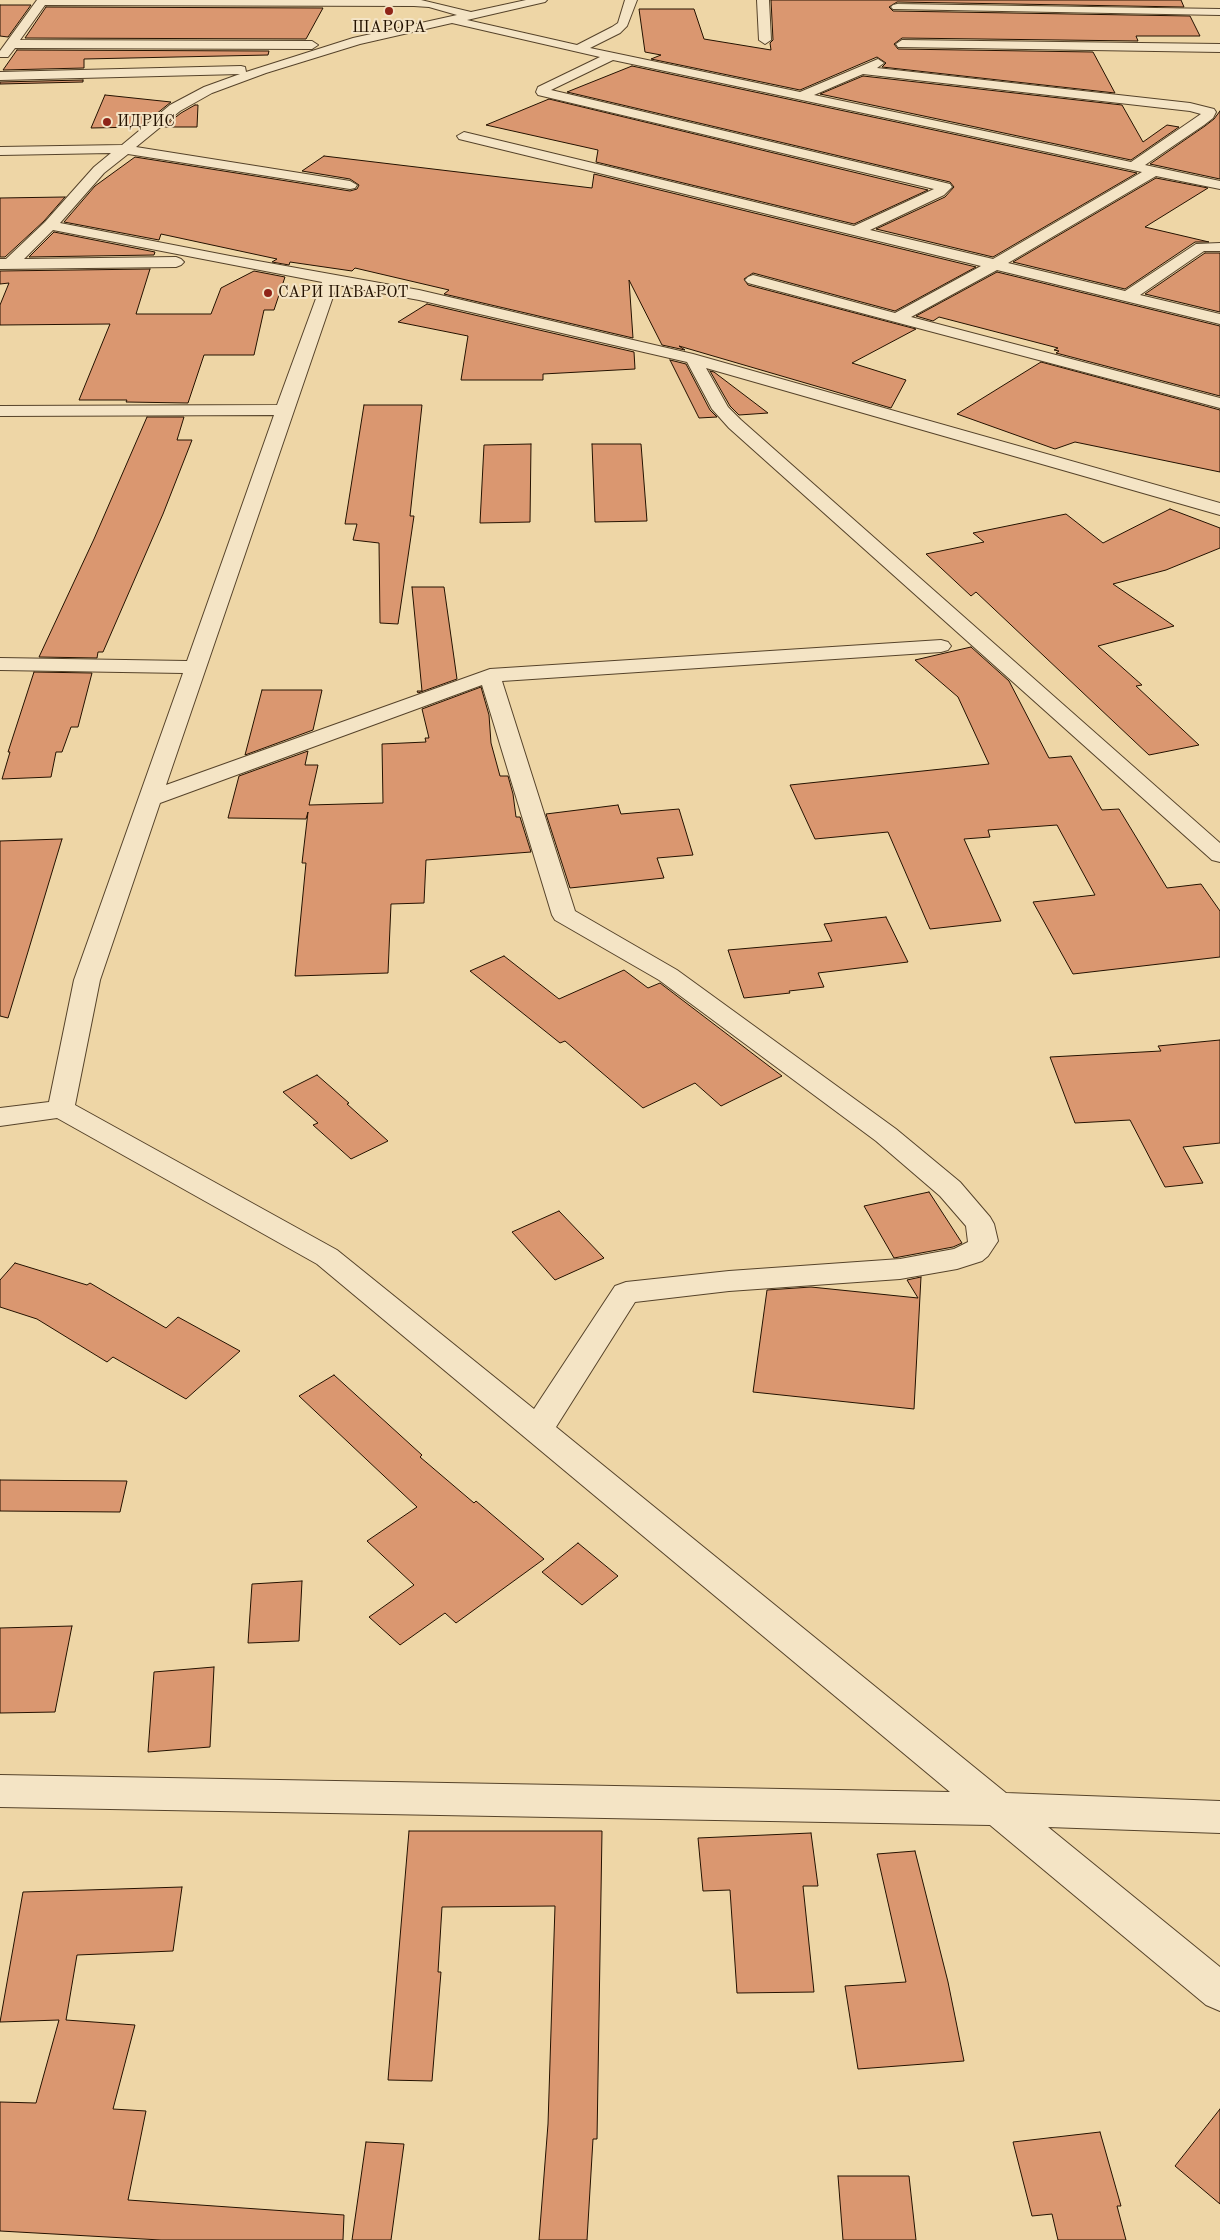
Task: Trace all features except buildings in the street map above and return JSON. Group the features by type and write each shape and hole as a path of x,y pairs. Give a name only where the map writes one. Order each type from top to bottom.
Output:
{"street":[{"path":"5,264 50,225 99,170 175,108 208,90 262,70 341,46 450,19 540,0"},
{"path":"578,49 616,30 623,24 631,0"},
{"path":"763,0 766,40"},
{"path":"1130,0 1138,16"},
{"path":"0,59 42,1 414,3 429,4 470,15"},
{"path":"897,8 1138,16 1220,12"},
{"path":"450,19 578,49 1220,185"},
{"path":"801,96 890,55 902,39 1148,43 1220,48"},
{"path":"11,44 341,46"},
{"path":"612,56 542,92 945,187 855,231"},
{"path":"5,80 262,70"},
{"path":"860,70 1200,108 1209,112 1199,122 1134,166"},
{"path":"464,136 1220,319"},
{"path":"0,151 125,149 350,185"},
{"path":"897,318 994,265 1154,171"},
{"path":"50,225 230,261 419,295 693,359 1220,509"},
{"path":"1127,296 1201,247 1220,247"},
{"path":"5,264 230,261"},
{"path":"61,1109 87,980 331,279"},
{"path":"753,280 1220,402"},
{"path":"693,359 720,409 735,424 1220,855"},
{"path":"0,411 284,410"},
{"path":"151,798 490,675 941,646"},
{"path":"0,664 196,668"},
{"path":"490,675 564,915 668,975 886,1136 956,1196 980,1224 983,1241 972,1254 957,1259 900,1269 729,1282 626,1293 538,1430"},
{"path":"0,1117 61,1109 327,1257 996,1810 1220,1992"},
{"path":"0,1791 996,1810 1220,1817"}],"place":[{"name":"ШАРОРА","path":"389,11"},
{"name":"ИДРИС","path":"107,122"},
{"name":"САРИ ПАВАРОТ","path":"268,293"}]}
